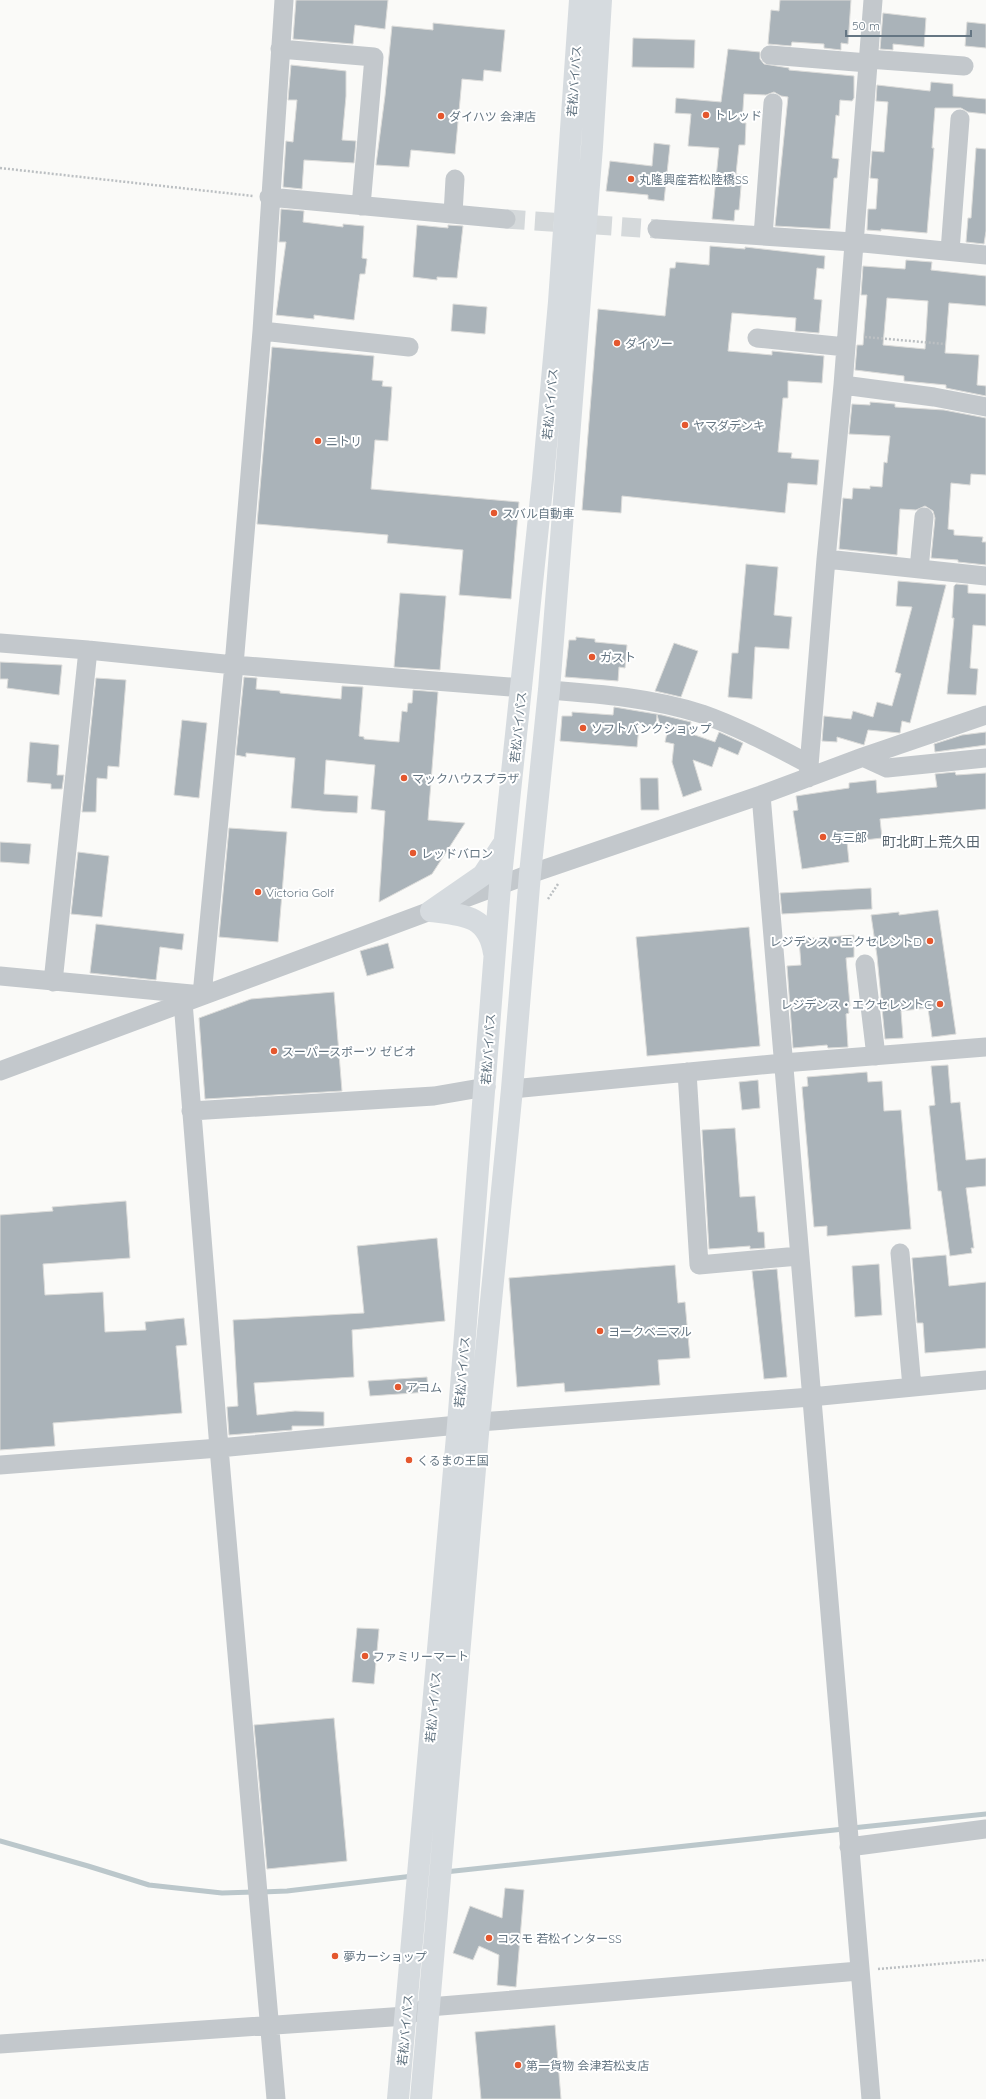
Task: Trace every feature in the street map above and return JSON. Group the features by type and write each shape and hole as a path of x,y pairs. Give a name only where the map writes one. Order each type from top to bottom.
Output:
{"highway":[{"name":"若松バイパス","path":"421,2099 441,1864 468,1423 486,1087 500,886 522,688 559,302 580,0"},
{"name":"若松バイパス","path":"398,2099 420,1862 468,1423 512,1089 530,874 550,690 592,147 601,0"},
{"path":"431,911 483,875 498,854 505,838"},
{"path":"431,911 463,916 476,920 490,938 495,957"}],"street":[{"path":"202,995 234,665 262,332 269,198 284,0"},
{"path":"809,771 826,559 843,385 873,0"},
{"path":"280,49 374,57 361,206"},
{"path":"770,55 964,66"},
{"path":"763,236 773,103"},
{"path":"950,251 960,119"},
{"path":"453,214 455,179"},
{"path":"269,198 506,219"},
{"path":"657,229 853,242 986,255"},
{"path":"262,332 409,348"},
{"path":"757,338 846,341"},
{"path":"843,385 934,397 986,407"},
{"path":"919,569 924,517"},
{"path":"826,559 986,576"},
{"path":"0,644 88,650 234,665 522,688"},
{"path":"53,982 88,650"},
{"path":"550,690 641,699 702,714 752,735 809,771"},
{"path":"0,1071 530,874 761,795 809,771 863,757 986,716"},
{"path":"863,757 887,768 986,758"},
{"path":"761,795 871,2099"},
{"path":"865,964 876,1056"},
{"path":"0,976 202,995"},
{"path":"183,1002 218,1448 276,2099"},
{"path":"512,1089 783,1062 986,1047"},
{"path":"687,1072 699,1265 799,1256"},
{"path":"191,1111 434,1096 486,1087"},
{"path":"900,1252 912,1387"},
{"path":"0,1465 218,1448 468,1423 811,1397 986,1380"},
{"path":"849,1841 986,1829"},
{"path":"0,2044 270,2024 406,2016 429,2007 859,1970"}],"path":[{"path":"0,168 269,198"},
{"path":"846,341 946,344"},
{"path":"545,904 559,883"},
{"path":"859,1970 986,1960"}],"building":[{"path":"296,0 388,0 385,29 355,25 353,44 293,39"},
{"path":"780,0 851,0 848,44 841,43 841,50 824,48 824,44 792,42 791,46 768,44 771,10 779,11"},
{"path":"883,13 926,18 924,47 893,44 893,50 880,49"},
{"path":"967,22 986,24 986,48 965,46"},
{"path":"433,23 505,30 501,72 484,70 483,81 462,79 455,154 411,150 409,167 376,165 392,26 433,30"},
{"path":"633,38 695,40 694,68 632,67"},
{"path":"728,49 760,52 760,59 764,64 789,68 789,70 854,76 854,98 852,101 840,100 839,116 836,115 832,158 839,159 837,178 834,178 830,229 775,226 788,97 781,96 774,92 766,95 744,94 742,123 746,123 745,145 739,145 736,174 742,175 739,210 735,210 734,221 712,219 719,148 688,146 691,114 675,113 676,98 721,102"},
{"path":"291,65 346,71 346,96 342,140 356,141 354,163 304,160 302,189 283,187 286,141 293,142 297,100 288,100"},
{"path":"931,82 953,84 953,96 986,99 986,114 968,112 961,108 935,108 932,148 934,148 927,233 881,229 881,231 867,230 868,209 876,209 878,179 870,178 872,151 884,152 888,102 876,101 877,85 930,91"},
{"path":"654,143 670,145 664,201 648,199 648,195 606,191 610,161 652,166"},
{"path":"976,148 986,149 986,231 984,244 966,242 968,218 971,218"},
{"path":"281,209 304,211 303,222 343,227 343,224 364,226 362,258 367,259 365,274 360,274 354,320 314,315 314,319 276,315 286,242 279,242"},
{"path":"417,225 448,228 448,225 463,226 457,278 437,277 437,280 413,277"},
{"path":"710,246 745,249 745,247 825,256 824,269 817,268 814,299 822,300 819,333 795,331 796,318 732,313 728,351 772,355 772,351 824,356 822,383 788,381 788,398 783,398 778,452 792,453 791,458 819,460 817,485 788,483 785,513 622,496 621,513 582,510 598,309 665,316 670,268 675,268 676,262 709,265"},
{"path":"906,260 932,262 931,270 986,276 986,306 949,303 945,353 979,355 977,385 986,386 986,396 946,388 946,385 904,381 904,376 855,370 857,345 863,345 867,295 861,295 863,266 905,269","holes":["887,298 928,301 925,349 883,345"]},
{"path":"453,304 487,307 485,334 451,331"},
{"name":"ニトリ","path":"272,347 374,356 372,380 383,381 382,386 392,387 388,441 375,440 371,489 519,502 511,599 459,595 463,550 387,543 388,535 257,524"},
{"path":"870,402 895,404 895,407 944,410 986,418 986,475 971,474 970,485 951,483 948,529 954,530 954,535 983,537 982,542 986,542 986,565 958,562 958,560 931,558 935,518 933,511 925,506 916,510 900,509 897,555 839,549 843,498 852,499 853,488 870,489 870,486 882,487 884,462 887,463 890,436 849,434 852,404 870,405"},
{"path":"746,564 778,567 774,615 792,617 789,649 755,647 752,699 728,697 732,653 738,653"},
{"path":"898,581 946,585 910,723 902,721 900,733 868,730 864,745 837,737 837,742 822,741 824,716 851,719 853,711 873,717 877,702 892,706 901,674 895,672 912,607 896,606"},
{"path":"956,584 968,585 968,593 986,594 986,626 973,625 970,668 978,669 976,695 947,694 954,618 952,618 954,586"},
{"path":"400,593 446,596 440,670 394,667"},
{"path":"576,637 595,639 595,642 627,645 625,668 619,667 618,681 565,677 569,640 576,640"},
{"path":"674,643 698,651 681,697 655,691"},
{"path":"0,662 62,665 59,695 7,688 8,679 0,679"},
{"path":"244,677 257,678 256,689 341,699 342,686 363,687 359,736 364,737 364,739 399,742 402,711 407,712 408,703 412,703 413,690 438,692 428,820 465,823 432,874 379,902 385,811 371,809 375,765 326,760 324,794 358,796 357,813 322,811 291,808 295,758 246,753 246,757 236,755"},
{"path":"96,678 126,680 119,767 108,766 107,779 97,778 96,812 82,812"},
{"path":"614,707 662,715 691,722 689,733 715,742 719,732 743,743 738,755 719,747 712,767 693,760 702,790 683,797 672,762 674,744 665,742 668,728 661,728 657,715 656,727 639,726 637,747 560,741 562,716 572,716 572,712 613,715"},
{"path":"182,720 207,723 199,798 174,795"},
{"path":"986,732 986,745 935,752 934,744 962,735"},
{"path":"30,742 59,745 57,775 64,775 62,789 51,789 51,784 27,782"},
{"path":"955,772 956,775 986,773 986,809 880,819 882,838 847,842 849,862 802,869 793,811 798,810 796,796 849,788 849,783 876,780 877,793 937,787 935,774"},
{"path":"640,778 658,778 659,810 641,810"},
{"path":"229,828 287,832 278,942 219,937"},
{"path":"0,842 31,844 29,864 0,862"},
{"path":"78,852 109,856 102,917 71,914"},
{"path":"871,888 872,909 782,914 780,893"},
{"path":"938,910 956,1034 932,1037 928,1008 901,1011 903,1038 885,1039 877,956 871,915 899,912 899,915"},
{"path":"96,924 184,934 182,950 160,947 156,980 90,973"},
{"path":"749,927 760,1046 647,1056 636,937"},
{"path":"854,935 854,957 846,958 850,1006 848,1006 849,1013 846,1014 848,1047 828,1048 827,1045 793,1048 787,966 801,965 799,939"},
{"path":"388,943 394,968 367,976 360,951"},
{"path":"334,992 342,1091 205,1099 199,1018 251,999"},
{"path":"948,1065 951,1103 960,1102 966,1160 986,1158 986,1186 966,1188 974,1248 971,1248 972,1253 950,1256 941,1191 938,1191 929,1106 935,1105 931,1066"},
{"path":"867,1072 868,1082 882,1081 884,1111 901,1110 911,1229 827,1236 827,1226 814,1227 802,1087 808,1086 807,1077"},
{"path":"758,1080 760,1108 742,1110 739,1082"},
{"path":"735,1128 740,1197 755,1196 758,1232 764,1232 765,1248 750,1249 750,1246 709,1249 702,1130"},
{"path":"126,1201 130,1258 43,1264 45,1295 103,1292 105,1332 146,1330 145,1322 184,1318 187,1345 176,1346 182,1413 53,1423 55,1446 0,1450 0,1215 53,1211 52,1207"},
{"path":"437,1238 445,1321 352,1330 354,1377 254,1383 257,1415 295,1411 324,1412 324,1426 292,1426 292,1430 229,1435 227,1407 238,1406 233,1320 364,1313 357,1246"},
{"path":"946,1255 949,1286 986,1282 986,1348 925,1353 923,1323 917,1323 912,1258"},
{"path":"879,1264 882,1315 855,1317 852,1266"},
{"name":"ヨークベニマル","path":"675,1265 678,1303 685,1302 690,1358 658,1360 660,1385 565,1392 564,1383 517,1387 509,1278"},
{"path":"777,1269 787,1377 764,1379 752,1271"},
{"path":"427,1377 428,1392 370,1396 368,1381"},
{"path":"357,1628 379,1629 374,1684 352,1682"},
{"path":"334,1718 347,1861 267,1869 254,1725"},
{"name":"コスモ 若松インターSS","path":"505,1888 524,1890 516,1987 497,1985 499,1955 479,1946 473,1960 453,1953 470,1906 502,1918"},
{"name":"第一貨物 会津若松支店","path":"555,2025 561,2099 481,2099 475,2032"}],"waterway":[{"path":"852,1828 986,1814"},
{"path":"445,1872 844,1829"},
{"path":"0,1841 149,1885 222,1893 254,1892"},
{"path":"262,1892 287,1891 413,1876"}],"tunnel":[{"path":"506,219 657,229"}],"place":[{"name":"トレッド","path":"706,115"},
{"name":"ダイハツ 会津店","path":"441,116"},
{"name":"丸隆興産若松陸橋SS","path":"631,179"},
{"name":"ダイソー","path":"617,343"},
{"name":"ヤマダデンキ","path":"685,425"},
{"name":"ニトリ","path":"318,441"},
{"name":"スバル自動車","path":"494,513"},
{"name":"ガスト","path":"592,657"},
{"name":"ソフトバンクショップ","path":"583,728"},
{"name":"マックハウスプラザ","path":"404,778"},
{"name":"与三郎","path":"823,837"},
{"name":"レッドバロン","path":"413,853"},
{"name":"Victoria Golf","path":"258,892"},
{"name":"レジデンス・エクセレントD","path":"930,941"},
{"name":"レジデンス・エクセレントC","path":"940,1004"},
{"name":"スーパースポーツ ゼビオ","path":"274,1051"},
{"name":"ヨークベニマル","path":"600,1331"},
{"name":"アコム","path":"398,1387"},
{"name":"くるまの王国","path":"409,1460"},
{"name":"ファミリーマート","path":"365,1656"},
{"name":"コスモ 若松インターSS","path":"489,1938"},
{"name":"夢カーショップ","path":"335,1956"},
{"name":"第一貨物 会津若松支店","path":"518,2065"}],"district":[{"name":"町北町上荒久田","path":"931,842"}]}
